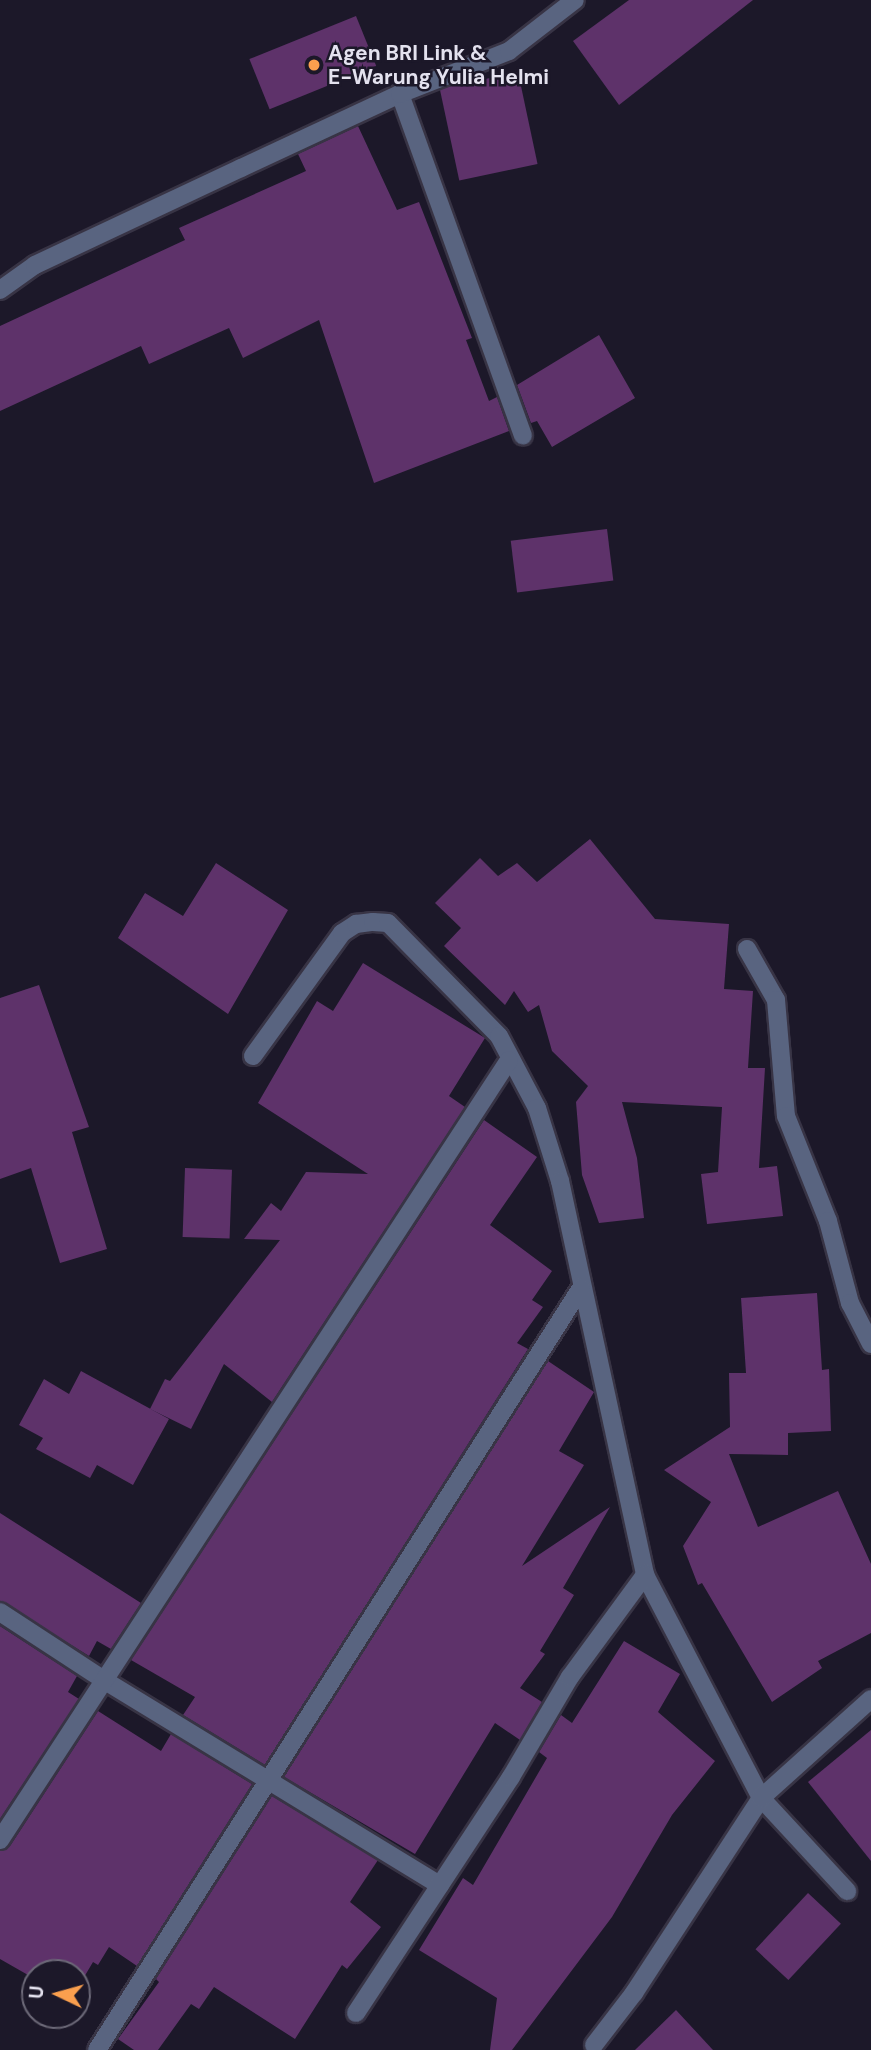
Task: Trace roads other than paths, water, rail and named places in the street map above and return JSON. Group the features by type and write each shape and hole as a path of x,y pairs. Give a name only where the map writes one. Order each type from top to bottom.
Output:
{"street":[{"path":"0,290 35,265 400,94 509,51 575,0"},
{"path":"400,94 523,436"},
{"path":"253,1056 342,933 355,924 373,922 388,923 499,1036 509,1060 537,1108 560,1181 581,1288 609,1395 623,1485 645,1576 761,1798 847,1891"},
{"path":"747,949 776,1000 786,1116 828,1221 850,1303 871,1344"},
{"path":"0,1840 107,1682 509,1060"},
{"path":"97,2050 265,1780 581,1288"},
{"path":"356,2013 570,1677 645,1576"},
{"path":"0,1612 107,1682 440,1885"},
{"path":"594,2045 634,1993 761,1798 871,1699"}],"place":[{"name":"Agen BRI Link & E-Warung Yulia Helmi","path":"314,65"}]}
